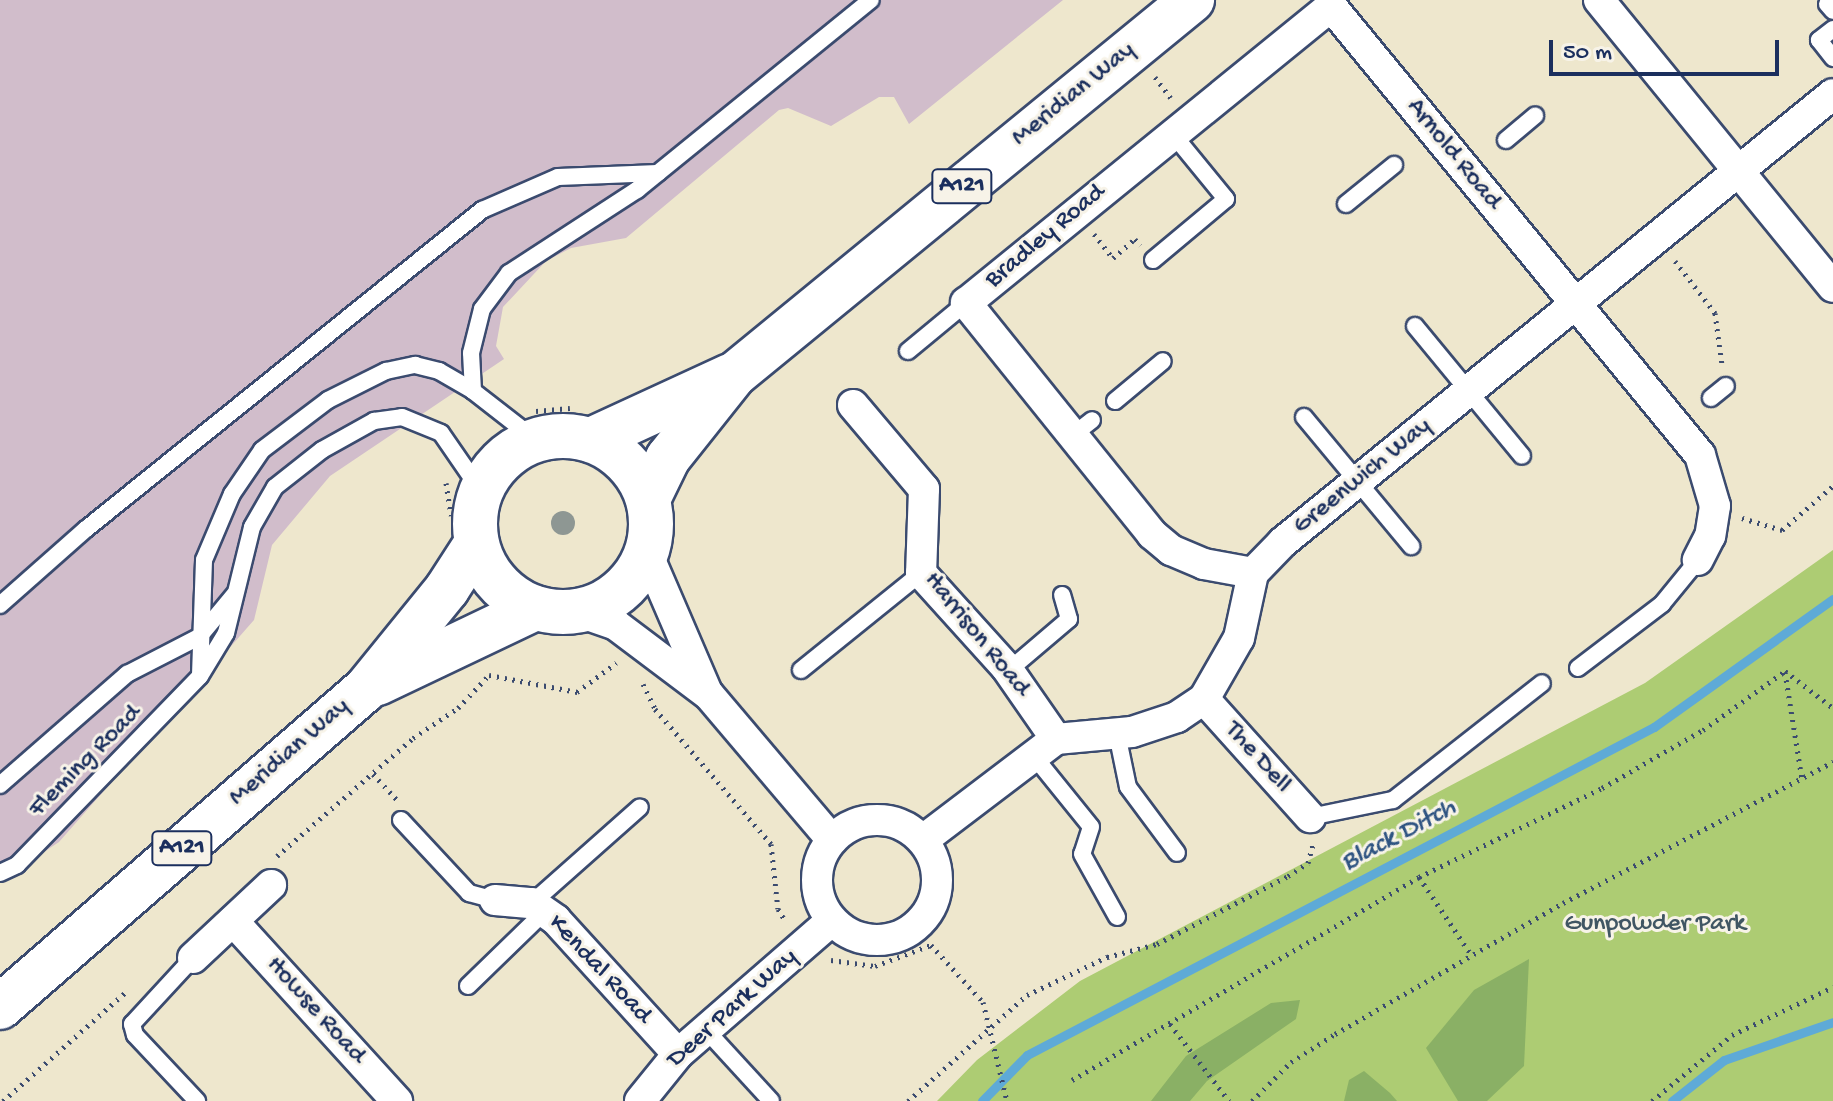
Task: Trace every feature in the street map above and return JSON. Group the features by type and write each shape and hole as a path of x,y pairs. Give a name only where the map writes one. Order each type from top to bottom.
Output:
{"main road":[{"name":"Meridian Way","path":"734,375 1192,0"},
{"name":"A121","path":"587,423 734,375"},
{"name":"A121","path":"648,499 668,458 734,375"},
{"path":"587,423 634,471 648,499 651,530 647,553 626,586 604,603 579,612 535,608 503,590 463,538 481,491 504,460 536,440 564,436 587,423"},
{"name":"Meridian Way","path":"0,1007 365,690 447,589 463,538"},
{"name":"Meridian Way","path":"365,690 535,608"}],"street":[{"path":"1599,0 1833,287"},
{"name":"Bradley Road","path":"1253,573 1204,564 1171,550 1152,534 1082,427 966,303 1334,3"},
{"name":"Arnold Road","path":"1334,3 1426,139 1475,166 1576,305 1684,421 1700,455 1715,506"},
{"name":"Greenwich Way","path":"1253,573 1283,542 1833,94"},
{"name":"Harrison Road","path":"853,405 924,489 921,573 1008,671 1044,747"},
{"path":"1698,560 1710,536 1715,506"},
{"path":"647,553 709,695"},
{"path":"923,840 1044,747 1117,734 1177,717 1204,699 1239,638 1253,573"},
{"path":"579,612 616,625 709,695 832,840"},
{"name":"The Dell","path":"1204,699 1316,826"},
{"path":"877,819 902,825 923,840 934,860 938,884 931,907 917,926 896,938 873,941 850,935 831,921 820,902 816,880 820,858 832,840 852,825 877,819"},
{"path":"193,958 233,921 270,874"},
{"name":"Kendal Road","path":"495,900 538,907 678,1054"},
{"name":"Howse Road","path":"233,921 397,1101"},
{"name":"Deer Park Way","path":"640,1101 678,1054 831,921"}],"lane":[{"path":"473,391 471,353 482,309 509,273 658,173 871,0"},
{"path":"1833,29 1819,40 1833,58"},
{"path":"1506,140 1535,116"},
{"path":"1153,260 1226,199 1180,127"},
{"path":"1346,204 1394,165"},
{"path":"0,605 86,529 482,210 558,177 658,173"},
{"path":"908,351 966,303"},
{"path":"1415,326 1522,456"},
{"path":"1115,401 1163,361"},
{"path":"200,676 204,560 232,494 262,450 328,400 386,371 415,365 473,391 536,440"},
{"path":"1711,398 1726,386"},
{"name":"Fleming Road","path":"0,873 28,854 200,676 226,633 252,527 275,487 322,450 374,421 402,417 441,433 481,491"},
{"path":"1304,417 1411,546"},
{"path":"1578,668 1662,604 1698,560"},
{"path":"801,670 921,573"},
{"path":"0,785 127,674 199,637 235,594"},
{"path":"1008,671 1069,619 1062,595"},
{"path":"1316,826 1393,800 1503,719 1542,683"},
{"path":"1117,734 1128,787 1177,853"},
{"path":"1044,747 1091,827 1082,854 1117,917"},
{"path":"468,986 538,907 640,807"},
{"name":"Kendal Road","path":"401,820 469,893 495,900"},
{"path":"193,958 132,1024 135,1035 197,1101"},
{"path":"706,1030 771,1101"}],"path":[{"path":"1147,67 1180,127"},
{"path":"1076,212 1113,258 1135,239 1153,260"},
{"path":"1657,238 1715,313 1726,386"},
{"path":"499,410 508,404 524,411 587,423"},
{"path":"446,441 436,452 463,538"},
{"path":"1715,506 1762,527 1782,530 1833,486"},
{"path":"270,874 413,738 458,708 489,675 577,692 620,659"},
{"path":"1785,671 1833,708"},
{"path":"1785,671 1802,779"},
{"path":"1072,1080 1419,877 1602,788 1703,730 1785,671"},
{"path":"639,674 655,709 771,844 778,909 791,930"},
{"path":"1252,1101 1291,1062 1472,956 1833,762"},
{"path":"908,1101 1027,995 1107,957 1157,944 1308,863 1316,826"},
{"path":"1419,877 1472,956"},
{"path":"815,956 875,966 931,945 983,1002 1007,1101"},
{"path":"1652,1101 1732,1035 1833,987"},
{"path":"3,1101 131,988"},
{"path":"1170,1024 1229,1101"}],"shaded area":[{"path":"0,0 1063,0 909,124 894,97 879,97 831,126 788,108 779,110 626,238 571,248 546,261 503,307 496,346 504,359 330,476 272,545 254,620 59,842 0,881"}],"green space":[{"name":"Gunpowder Park","path":"1833,550 1833,1101 937,1101 977,1060 1080,981 1645,683"},
{"path":"1529,959 1524,1066 1487,1101 1458,1101 1426,1048 1474,990"},
{"path":"1300,1000 1296,1019 1207,1081 1190,1101 1151,1101 1186,1056 1271,1003"},
{"path":"1364,1071 1397,1101 1344,1101 1349,1080"}],"waterway":[{"name":"Black Ditch","path":"982,1101 1027,1055 1654,727 1833,599"},
{"path":"1672,1101 1724,1060 1833,1022"}]}
